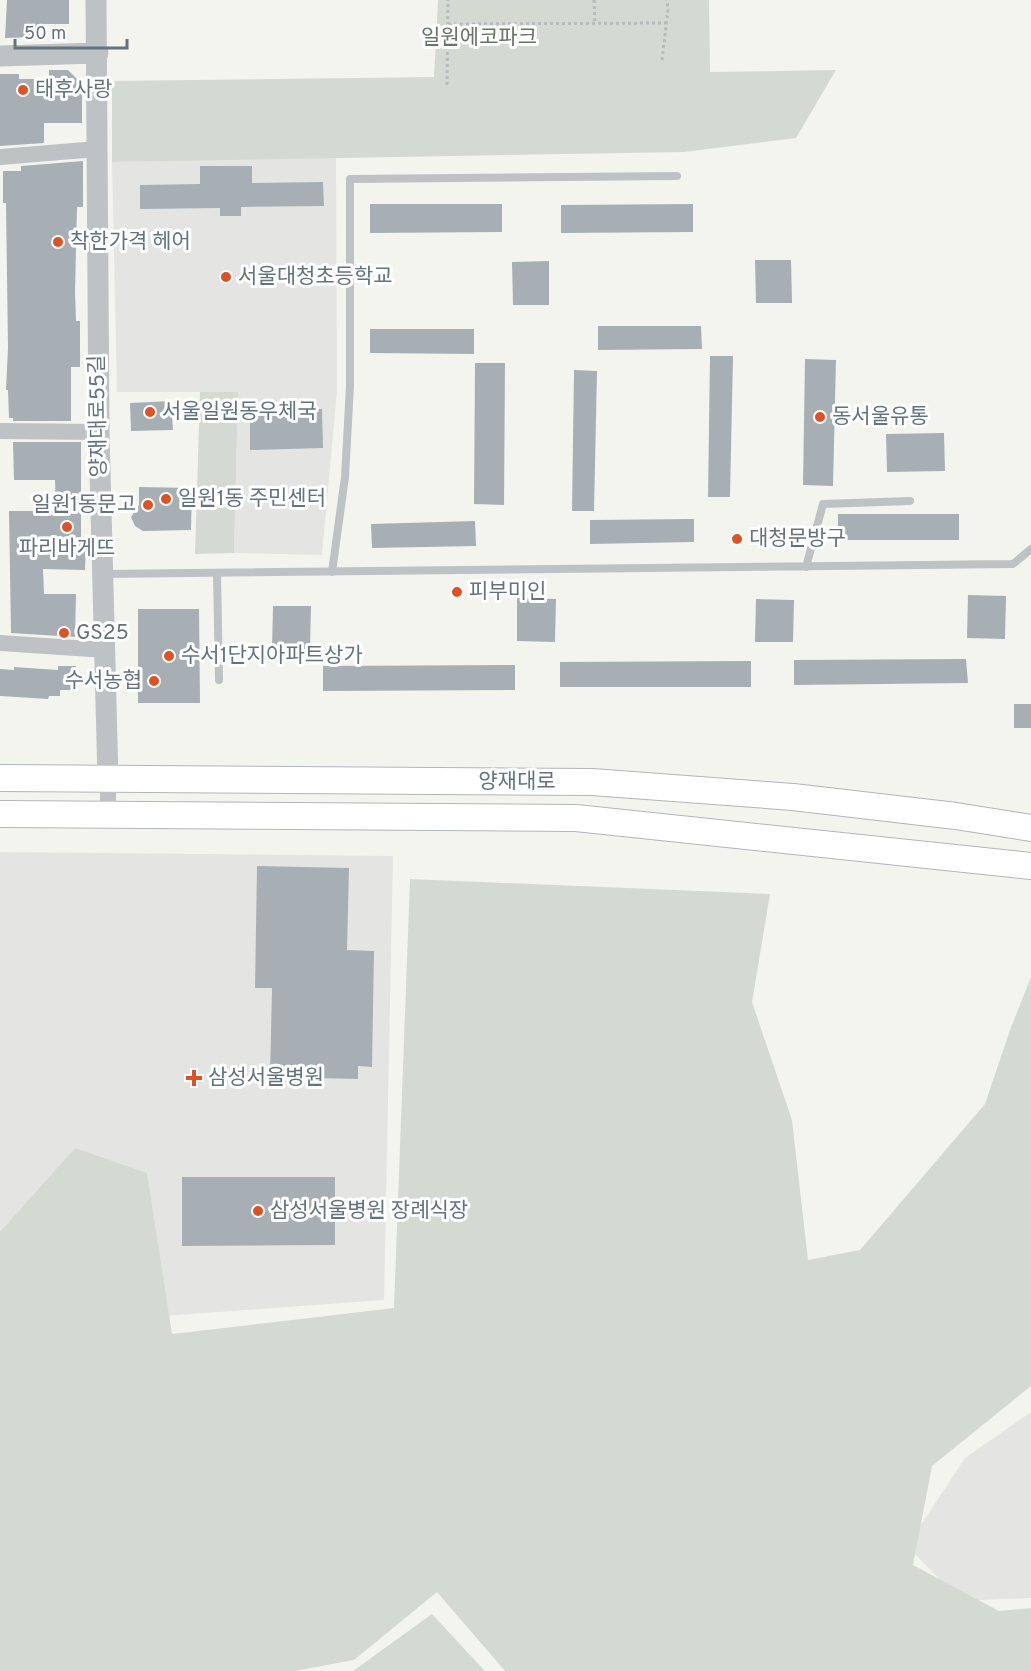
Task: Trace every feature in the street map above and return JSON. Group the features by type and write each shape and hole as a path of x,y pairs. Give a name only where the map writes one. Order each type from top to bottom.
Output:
{"main road":[{"name":"양재대로","path":"0,778 592,782 793,797 956,816 1031,828"},
{"name":"양재대로","path":"0,813 576,818 1031,866"}],"street":[{"name":"양재대로55길","path":"96,0 99,432 106,650 108,815"},
{"path":"0,56 98,53"},
{"path":"0,157 97,149"},
{"path":"0,430 99,432"},
{"path":"0,643 106,650"}],"lane":[{"path":"332,572 345,477 350,386 350,179 677,176"},
{"path":"806,567 823,504 910,501"},
{"path":"104,574 1013,564 1031,549"},
{"path":"217,573 219,680"}],"path":[{"path":"447,85 448,0"},
{"path":"594,0 595,23"},
{"path":"662,60 667,23 667,0"},
{"path":"448,24 667,23"}],"shaded area":[{"name":"서울대청초등학교","path":"336,156 337,392 322,555 234,553 238,392 117,392 112,162"},
{"name":"삼성서울병원","path":"0,852 393,856 384,1300 151,1317 0,1332"},
{"path":"1031,1412 1031,1598 961,1601 907,1546 965,1458"}],"green space":[{"name":"일원에코파크","path":"438,0 709,0 710,72 836,70 796,138 684,152 112,162 112,81 434,77"},
{"path":"200,392 238,392 234,553 195,554"},
{"path":"410,879 770,894 752,1002 792,1120 808,1260 860,1250 985,1104 1031,977 1031,1386 932,1466 913,1565 999,1611 1031,1608 1031,1671 505,1671 437,1592 354,1660 295,1671 0,1671 0,1232 75,1148 147,1173 172,1334 394,1308"},
{"path":"432,1614 485,1671 353,1671"}],"building":[{"path":"7,0 69,0 69,24 37,24 37,37 5,38"},
{"path":"49,70 68,70 82,84 82,123 44,123 44,143 0,146 0,74 19,74 19,79 49,79"},
{"path":"83,161 83,207 77,207 75,292 76,321 80,321 80,367 71,367 71,421 13,421 13,418 9,418 8,390 6,390 8,348 6,203 3,203 3,171 21,171 21,166"},
{"path":"200,166 252,166 252,183 323,182 324,206 241,207 241,216 220,216 220,208 140,209 140,185 200,184"},
{"path":"370,204 502,204 502,232 370,233"},
{"path":"693,204 693,232 561,233 561,205"},
{"path":"755,260 791,260 792,303 756,303"},
{"path":"549,261 549,305 513,305 512,262"},
{"path":"598,326 701,326 702,349 598,350"},
{"path":"370,329 474,329 474,354 370,353"},
{"path":"710,356 733,356 730,497 708,497"},
{"path":"805,359 836,360 833,486 803,485"},
{"path":"475,363 505,363 504,505 474,504"},
{"path":"574,370 597,371 594,511 572,511"},
{"path":"171,401 173,430 131,431 130,403"},
{"path":"322,409 323,448 250,450 250,410"},
{"path":"944,433 945,471 887,472 886,434"},
{"path":"13,442 81,442 81,539 86,539 85,570 43,569 44,594 76,594 75,637 11,633 9,511 56,511 55,480 14,480"},
{"path":"139,487 192,488 191,530 143,531 135,526 131,517 139,505"},
{"path":"838,514 959,514 959,540 838,540"},
{"path":"694,519 694,542 590,544 590,520"},
{"path":"475,521 476,546 372,548 371,524"},
{"path":"968,595 1006,596 1005,639 967,638"},
{"path":"517,598 556,599 555,642 517,641"},
{"path":"756,599 794,600 793,642 755,642"},
{"path":"273,606 311,606 310,649 272,649"},
{"name":"수서1단지아파트상가","path":"138,609 199,609 200,703 138,703"},
{"path":"966,659 968,683 794,685 794,660"},
{"path":"751,661 751,687 560,687 560,662"},
{"path":"515,665 515,690 323,691 323,666"},
{"path":"58,666 76,666 76,690 60,690 60,696 49,696 48,699 0,696 0,669 14,670 14,667 58,670"},
{"path":"1014,704 1031,704 1031,728 1014,728"},
{"path":"257,866 349,868 347,950 374,951 372,1067 358,1066 358,1079 270,1077 272,988 255,988"},
{"name":"삼성서울병원 장례식장","path":"182,1177 335,1177 335,1245 182,1246"}],"place":[{"name":"태후사랑","path":"23,90"},
{"name":"착한가격 헤어","path":"58,242"},
{"name":"서울대청초등학교","path":"226,277"},
{"name":"서울일원동우체국","path":"150,412"},
{"name":"동서울유통","path":"820,417"},
{"name":"일원1동 주민센터","path":"166,499"},
{"name":"일원1동문고","path":"148,505"},
{"name":"파리바게뜨","path":"67,527"},
{"name":"대청문방구","path":"737,539"},
{"name":"피부미인","path":"457,592"},
{"name":"GS25","path":"64,633"},
{"name":"수서1단지아파트상가","path":"169,656"},
{"name":"수서농협","path":"154,681"},
{"name":"삼성서울병원","path":"194,1078"},
{"name":"삼성서울병원 장례식장","path":"258,1211"}]}
